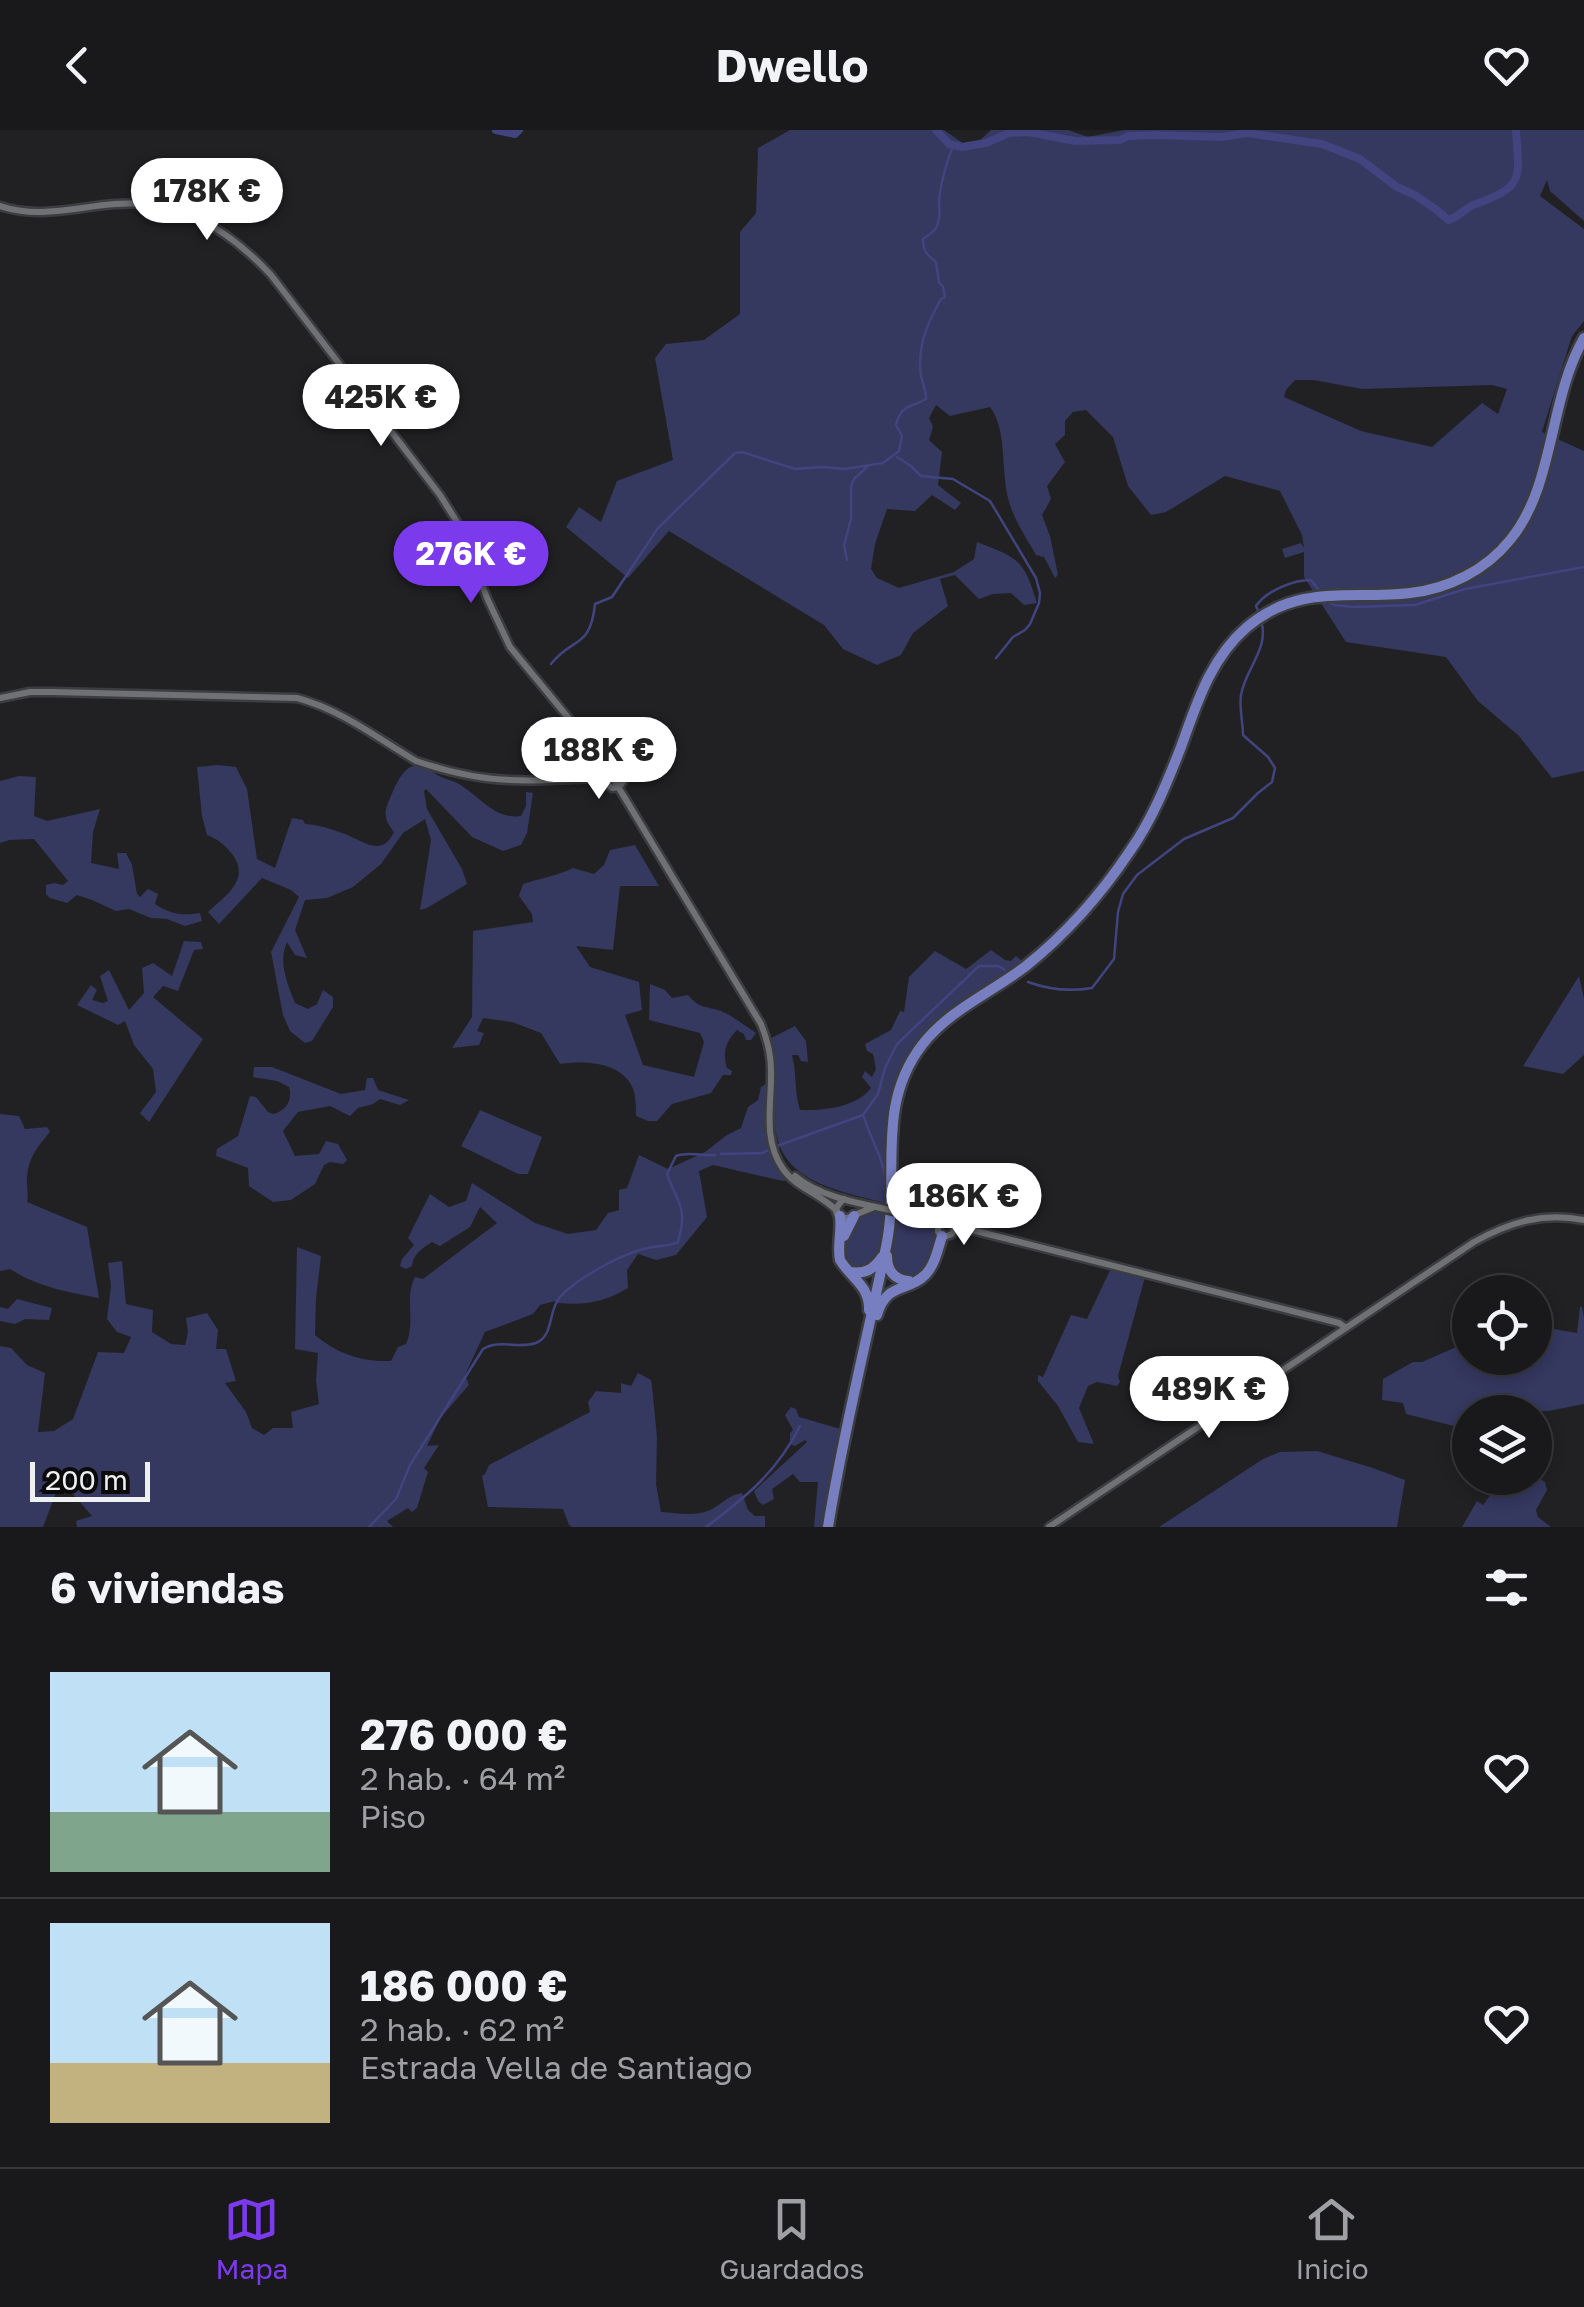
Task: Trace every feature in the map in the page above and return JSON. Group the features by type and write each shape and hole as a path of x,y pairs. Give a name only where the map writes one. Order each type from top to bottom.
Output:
{"highway":[{"path":"1575,354 1584,329"},
{"path":"831,1527 886,1249 893,1194 892,1116 910,1062 938,1028 1029,964 1101,891 1140,836 1169,776 1205,681 1234,639 1278,607 1328,594 1408,594 1431,590 1469,574 1499,552 1530,509 1561,392 1584,338"},
{"path":"838,1214 842,1228 840,1260 869,1299 867,1341"},
{"path":"840,1246 854,1215"},
{"path":"867,1341 886,1297 924,1276 942,1236"},
{"path":"850,1272 870,1270 886,1249"},
{"path":"886,1249 891,1273 915,1282"}],"main road":[{"path":"0,206 26,212 116,204 163,207 226,233 271,275 440,495 457,522 510,647 604,763 762,1024 771,1070 772,1144 785,1172 846,1219 881,1208"},
{"path":"0,698 53,692 297,698 350,719 428,765 512,781 611,774"},
{"path":"772,1144 782,1162 811,1188 938,1222"},
{"path":"838,1214 838,1203 849,1200"},
{"path":"849,1200 856,1207 854,1215"},
{"path":"1049,1527 1474,1242 1500,1228 1542,1216 1584,1220"},
{"path":"956,1226 952,1234 942,1236 937,1229 941,1219 950,1218 956,1226 1339,1322 1346,1328"}],"shaded area":[{"path":"790,130 944,130 964,144 978,142 991,130 1068,130 1088,137 1124,130 1584,130 1584,221 1550,191 1547,180 1540,196 1584,229 1584,321 1572,336 1542,432 1584,451 1584,771 1552,778 1519,736 1478,701 1446,657 1346,642 1304,577 1304,552 1285,558 1282,549 1301,543 1304,548 1302,535 1280,491 1225,476 1166,512 1151,515 1128,486 1113,437 1086,410 1073,412 1065,421 1065,435 1055,444 1065,462 1047,486 1051,499 1042,515 1050,536 1058,575 1055,578 1044,557 1036,555 1010,506 999,427 990,407 950,416 936,405 929,418 933,427 929,440 942,452 938,485 961,503 955,510 932,495 915,511 887,509 871,569 877,578 899,588 954,572 974,559 977,542 1018,562 1037,603 1024,605 1011,593 979,599 955,575 940,579 948,606 913,633 901,655 877,665 843,649 824,625 669,531 628,578 566,527 579,507 601,522 617,481 673,460 655,358 666,344 704,340 740,314 740,232 756,213 758,148","holes":["1295,380 1362,389 1492,385 1507,389 1498,414 1482,403 1432,447 1361,431 1284,397"]},
{"path":"417,765 459,784 503,814 521,816 526,792 533,793 527,833 521,845 503,851 472,837 426,789 427,809 467,884 420,910 431,840 425,819 403,833 381,864 353,887 327,898 305,900 295,930 307,958 295,955 287,942 283,965 295,1003 308,1009 317,1004 323,990 333,997 333,1007 312,1041 305,1043 290,1031 283,1015 271,952 299,897 262,878 219,924 208,912 229,893 239,871 229,851 207,835 202,816 197,767 236,767 247,789 257,859 275,868 292,818 372,845 384,844 394,832 386,818 388,803 400,777"},
{"path":"36,777 34,816 47,821 100,809 93,832 91,863 119,869 117,853 126,853 140,897 148,889 158,894 155,904 176,913 200,913 202,921 185,926 129,909 116,911 77,895 67,903 50,898 46,885 63,885 68,881 34,839 0,843 0,781"},
{"path":"635,845 659,886 620,886 613,950 576,946 590,967 639,982 642,1010 625,1015 643,1065 694,1077 704,1042 700,1033 649,1020 650,984 672,998 688,995 756,1033 751,1040 737,1030 733,1034 725,1052 731,1075 723,1075 711,1093 672,1104 657,1121 636,1116 632,1086 616,1070 588,1063 560,1064 541,1033 512,1022 483,1018 477,1031 484,1033 479,1045 452,1048 472,1017 473,931 533,922 519,896 523,884 573,868 594,874 604,865 610,850"},
{"path":"184,941 201,942 203,949 194,950 178,991 163,986 153,997 203,1039 149,1122 140,1113 156,1092 153,1069 134,1045 125,1021 118,1025 77,1005 91,985 97,990 92,1000 108,1001 100,976 109,970 129,1010 144,993 142,968 153,963 172,976"},
{"path":"991,950 1005,960 1016,956 1022,961 935,1025 904,1066 894,1090 887,1130 888,1204 834,1189 801,1172 779,1145 771,1038 795,1026 806,1041 808,1062 792,1055 800,1110 848,1104 871,1088 862,1077 865,1071 872,1077 876,1069 873,1054 865,1044 891,1030 900,1011 904,1012 909,977 935,951 966,969"},
{"path":"1579,976 1584,999 1584,1055 1563,1074 1523,1066"},
{"path":"254,1067 272,1067 341,1094 365,1090 367,1078 373,1078 378,1090 409,1100 400,1105 380,1099 358,1108 350,1116 330,1106 298,1112 283,1131 295,1156 319,1154 326,1141 338,1144 347,1160 343,1164 324,1165 315,1184 291,1200 273,1202 249,1186 248,1168 216,1156 217,1149 238,1136 250,1096 273,1114 289,1100 289,1087 253,1077"},
{"path":"767,1083 769,1142 793,1179 783,1181 713,1165 699,1171 707,1217 676,1255 656,1260 638,1254 627,1270 628,1288 619,1293 594,1302 555,1301 540,1305 533,1314 485,1332 465,1375 469,1385 441,1417 427,1446 439,1445 424,1468 428,1472 417,1508 412,1512 408,1508 387,1521 393,1527 77,1527 76,1521 92,1516 61,1480 43,1527 0,1527 0,1346 11,1348 27,1365 45,1373 38,1432 54,1431 73,1419 98,1352 124,1353 131,1337 117,1332 107,1319 111,1286 108,1263 122,1261 126,1304 153,1310 152,1332 171,1344 185,1345 186,1318 207,1313 218,1330 216,1349 226,1349 236,1381 225,1383 246,1412 252,1428 264,1435 273,1428 293,1428 291,1412 319,1404 318,1353 295,1349 297,1247 321,1256 315,1335 350,1356 391,1361 409,1336 410,1293 415,1277 423,1279 497,1223 480,1207 470,1227 440,1246 432,1242 406,1269 400,1266 402,1259 414,1245 408,1238 430,1194 449,1207 466,1201 472,1183 535,1223 568,1234 596,1230 608,1213 619,1210 619,1190 627,1188 639,1155 668,1169 705,1152 741,1128 748,1107 758,1100 761,1087"},
{"path":"480,1110 542,1137 528,1174 518,1174 461,1146"},
{"path":"0,1114 19,1116 25,1129 47,1127 50,1132 29,1164 27,1202 87,1227 99,1298 42,1285 10,1269 0,1271"},
{"path":"875,1210 887,1212 878,1257 864,1268 851,1266 843,1253 848,1232 859,1216"},
{"path":"896,1215 927,1223 933,1229 932,1256 915,1276 905,1277 893,1270 890,1253"},
{"path":"1111,1268 1145,1277 1118,1376 1120,1382 1117,1386 1097,1382 1088,1386 1079,1408 1094,1444 1078,1442 1058,1406 1038,1381 1038,1375 1043,1377 1071,1315 1087,1319"},
{"path":"17,1299 52,1308 49,1320 25,1319 15,1324 0,1321 0,1307 8,1309"},
{"path":"1582,1307 1584,1404 1552,1410 1552,1395 1452,1395 1452,1426 1406,1414 1403,1403 1382,1400 1383,1379 1413,1362 1452,1349 1452,1375 1552,1375 1552,1313 1554,1329 1577,1333"},
{"path":"638,1373 651,1380 652,1386 661,1512 700,1513 742,1493 748,1510 755,1516 765,1516 765,1527 572,1527 563,1509 488,1507 482,1476 489,1465 590,1412 588,1402 596,1391 621,1393 621,1383 631,1386"},
{"path":"791,1407 799,1417 844,1430 824,1527 814,1527 818,1482 800,1482 793,1474 772,1489 774,1499 763,1505 754,1491 807,1442 790,1444 793,1430 785,1415"},
{"path":"1317,1451 1405,1480 1397,1527 1159,1527 1263,1459 1280,1452"},
{"path":"1490,1495 1544,1495 1536,1510 1538,1517 1551,1527 1462,1527 1477,1501 1483,1505"}],"waterway":[{"path":"496,130 515,134 519,130"},
{"path":"936,130 949,144 962,147 986,143 1009,133 1028,132 1075,141 1247,133 1322,144 1360,159 1448,220 1511,186 1518,170 1516,130"},
{"path":"551,664 585,636 595,604 612,597 658,528 735,453 795,469 845,469 883,463 899,451 902,436 896,425 898,418 904,410 926,399 920,365 922,345 931,317 945,297 936,262 926,252 923,239 938,222 939,198 953,147"},
{"path":"897,457 921,476 953,479 990,501 1036,578 1039,603 1030,624 996,658"},
{"path":"847,560 844,545 851,519 851,486 869,465"},
{"path":"1325,600 1353,607 1415,605 1465,589 1584,567"},
{"path":"1259,613 1256,606 1260,601 1288,584 1311,580 1321,593"},
{"path":"1028,982 1060,989 1092,988 1114,959 1118,912 1123,894 1137,875 1184,839 1233,818 1272,782 1275,768 1243,735 1241,710 1243,685 1260,649 1261,621"},
{"path":"777,1146 863,1115 878,1094 897,1044 979,966 1005,970"},
{"path":"864,1117 886,1185"},
{"path":"721,1154 769,1150"},
{"path":"369,1527 396,1499 410,1465 483,1349 542,1340 556,1302 577,1282 626,1255 678,1242 682,1213 667,1174 676,1156 715,1155"},
{"path":"706,1527 759,1482 800,1426"}]}
